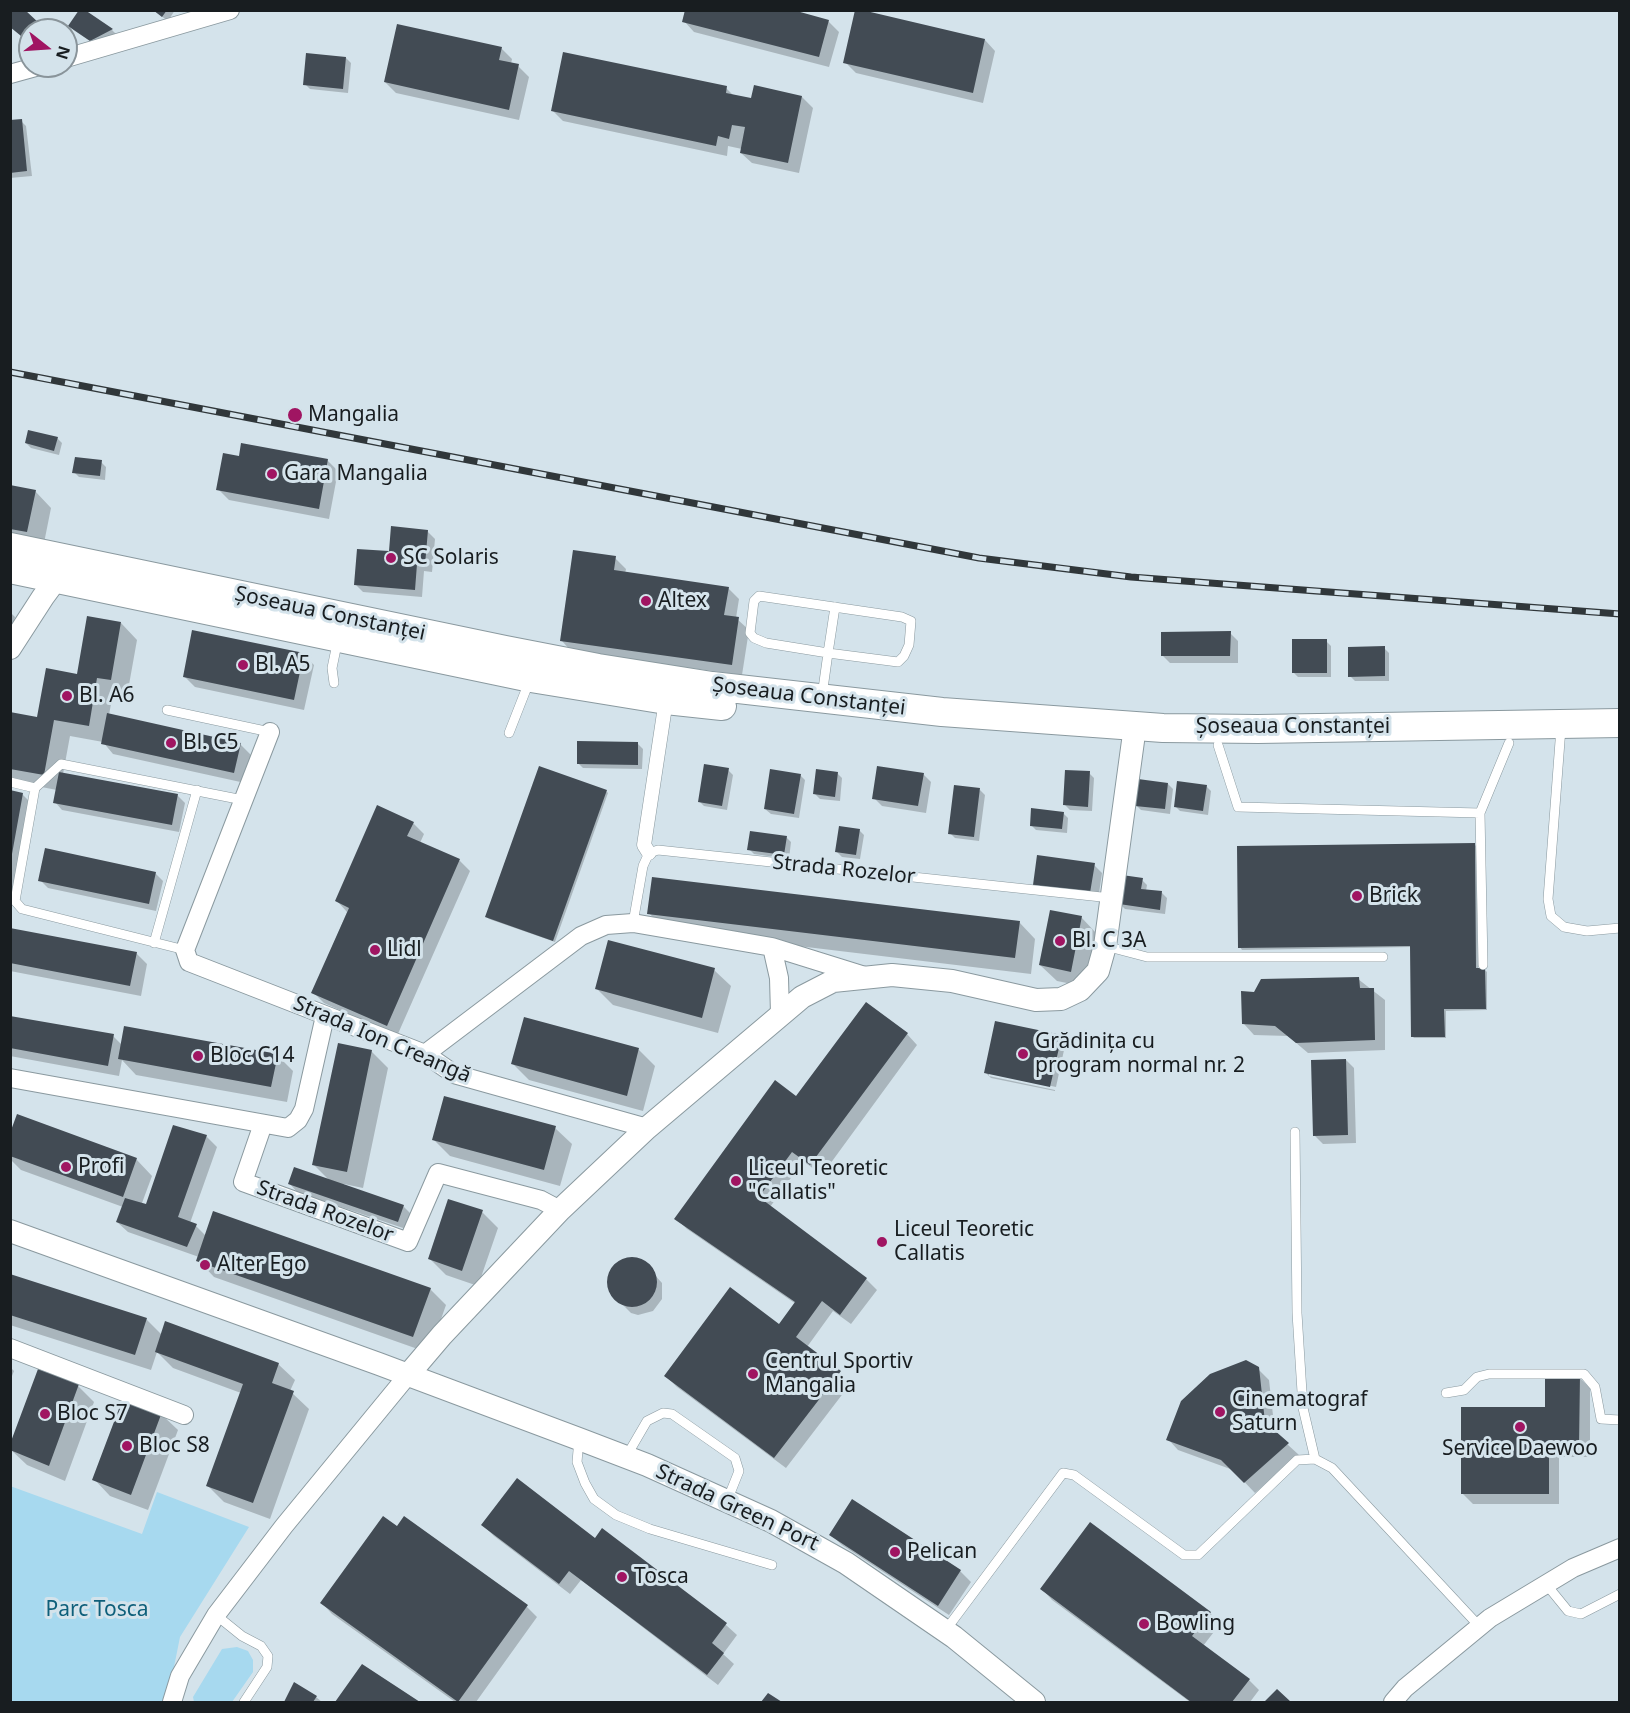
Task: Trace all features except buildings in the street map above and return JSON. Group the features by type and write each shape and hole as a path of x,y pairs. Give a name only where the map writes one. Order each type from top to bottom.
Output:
{"main road":[{"name":"Șoseaua Constanței","path":"10,548 586,666 712,686 942,712 1163,728 1561,732 1620,740"},
{"name":"Șoseaua Constanței","path":"10,569 531,678 666,700 892,725 1133,741 1218,744 1509,742 1620,723"}],"street":[{"path":"78,54 230,10"},
{"path":"10,648 57,578"},
{"path":"649,853 644,845 666,700"},
{"path":"187,956 270,732"},
{"path":"172,1702 180,1676 216,1615 284,1526 441,1335 560,1210 647,1128 802,996 833,981 892,975 952,981 1036,1000 1061,999 1080,990 1098,971 1105,946 1133,741"},
{"path":"425,1054 581,936 606,925 633,923 772,947 866,977"},
{"path":"772,947 779,978 780,1014"},
{"name":"Strada Ion Creangă","path":"187,956 325,1016 425,1054 454,1074 647,1128"},
{"path":"10,1078 288,1128 298,1120 304,1109 325,1016"},
{"name":"Strada Rozelor","path":"263,1124 243,1182 408,1242 438,1173 541,1200 560,1210"},
{"path":"10,1231 408,1375"},
{"path":"10,1348 184,1415"},
{"name":"Strada Green Port","path":"408,1375 626,1457 771,1521 826,1550 945,1631 1034,1702"},
{"path":"1392,1702 1405,1688 1490,1618 1574,1568 1620,1548"}],"lane":[{"path":"759,596 902,617 911,621 909,645 898,662 828,653 766,643 754,638 750,633 754,601 759,596"},
{"path":"822,699 835,607"},
{"path":"334,683 332,668 338,637"},
{"path":"509,733 531,678"},
{"path":"167,710 270,732"},
{"path":"1561,732 1548,899 1551,916 1564,927 1587,931 1620,928"},
{"path":"1483,965 1480,813 1509,742"},
{"path":"1218,744 1238,807 1480,813"},
{"path":"10,782 35,788 61,764 243,800"},
{"name":"Strada Ion Creangă","path":"35,788 15,901 22,909 154,943 187,956"},
{"path":"154,943 197,790"},
{"name":"Strada Rozelor","path":"649,853 658,850 1111,898"},
{"path":"633,923 643,866 649,853"},
{"path":"1105,946 1147,957 1383,957"},
{"path":"1295,1132 1297,1312 1304,1408 1315,1459"},
{"path":"1446,1393 1464,1390 1477,1377 1489,1374 1584,1374 1595,1387 1601,1419 1620,1420"},
{"path":"626,1457 647,1420 663,1413 672,1414 735,1458 739,1471 727,1501"},
{"path":"579,1439 577,1462 585,1483 594,1499 616,1515 650,1529 772,1565"},
{"path":"945,1631 1063,1473 1074,1475 1184,1555 1198,1555 1297,1460 1315,1459 1332,1468 1480,1627"},
{"path":"1546,1584 1568,1611 1581,1614 1620,1594"},
{"path":"216,1615 242,1636 261,1646 268,1656 267,1667 244,1702"}],"green space":[{"name":"Parc Tosca","path":"10,1486 142,1534 157,1492 249,1527 180,1637 167,1702 11,1702"},
{"path":"237,1647 248,1651 253,1660 253,1672 232,1702 194,1702 193,1697 222,1649"}],"railway":[{"path":"10,372 979,558 1131,577 1620,614"}],"place":[{"name":"Mangalia","path":"295,415"},
{"name":"Gara Mangalia","path":"272,474"},
{"name":"SC Solaris","path":"391,558"},
{"name":"Altex","path":"646,601"},
{"name":"Bl. A5","path":"243,665"},
{"name":"Bl. A6","path":"67,696"},
{"name":"Bl. C5","path":"171,743"},
{"name":"Brick","path":"1357,896"},
{"name":"Bl. C 3A","path":"1060,941"},
{"name":"Lidl","path":"375,950"},
{"name":"Grădinița cu program normal nr. 2","path":"1023,1054"},
{"name":"Bloc C14","path":"198,1056"},
{"name":"Profi","path":"66,1167"},
{"name":"Liceul Teoretic \"Callatis\"","path":"736,1181"},
{"name":"Liceul Teoretic Callatis","path":"882,1242"},
{"name":"Alter Ego","path":"205,1265"},
{"name":"Centrul Sportiv Mangalia","path":"753,1374"},
{"name":"Cinematograf Saturn","path":"1220,1412"},
{"name":"Bloc S7","path":"45,1414"},
{"name":"Service Daewoo","path":"1520,1427"},
{"name":"Bloc S8","path":"127,1446"},
{"name":"Pelican","path":"895,1552"},
{"name":"Tosca","path":"622,1577"},
{"name":"Bowling","path":"1144,1624"}]}
